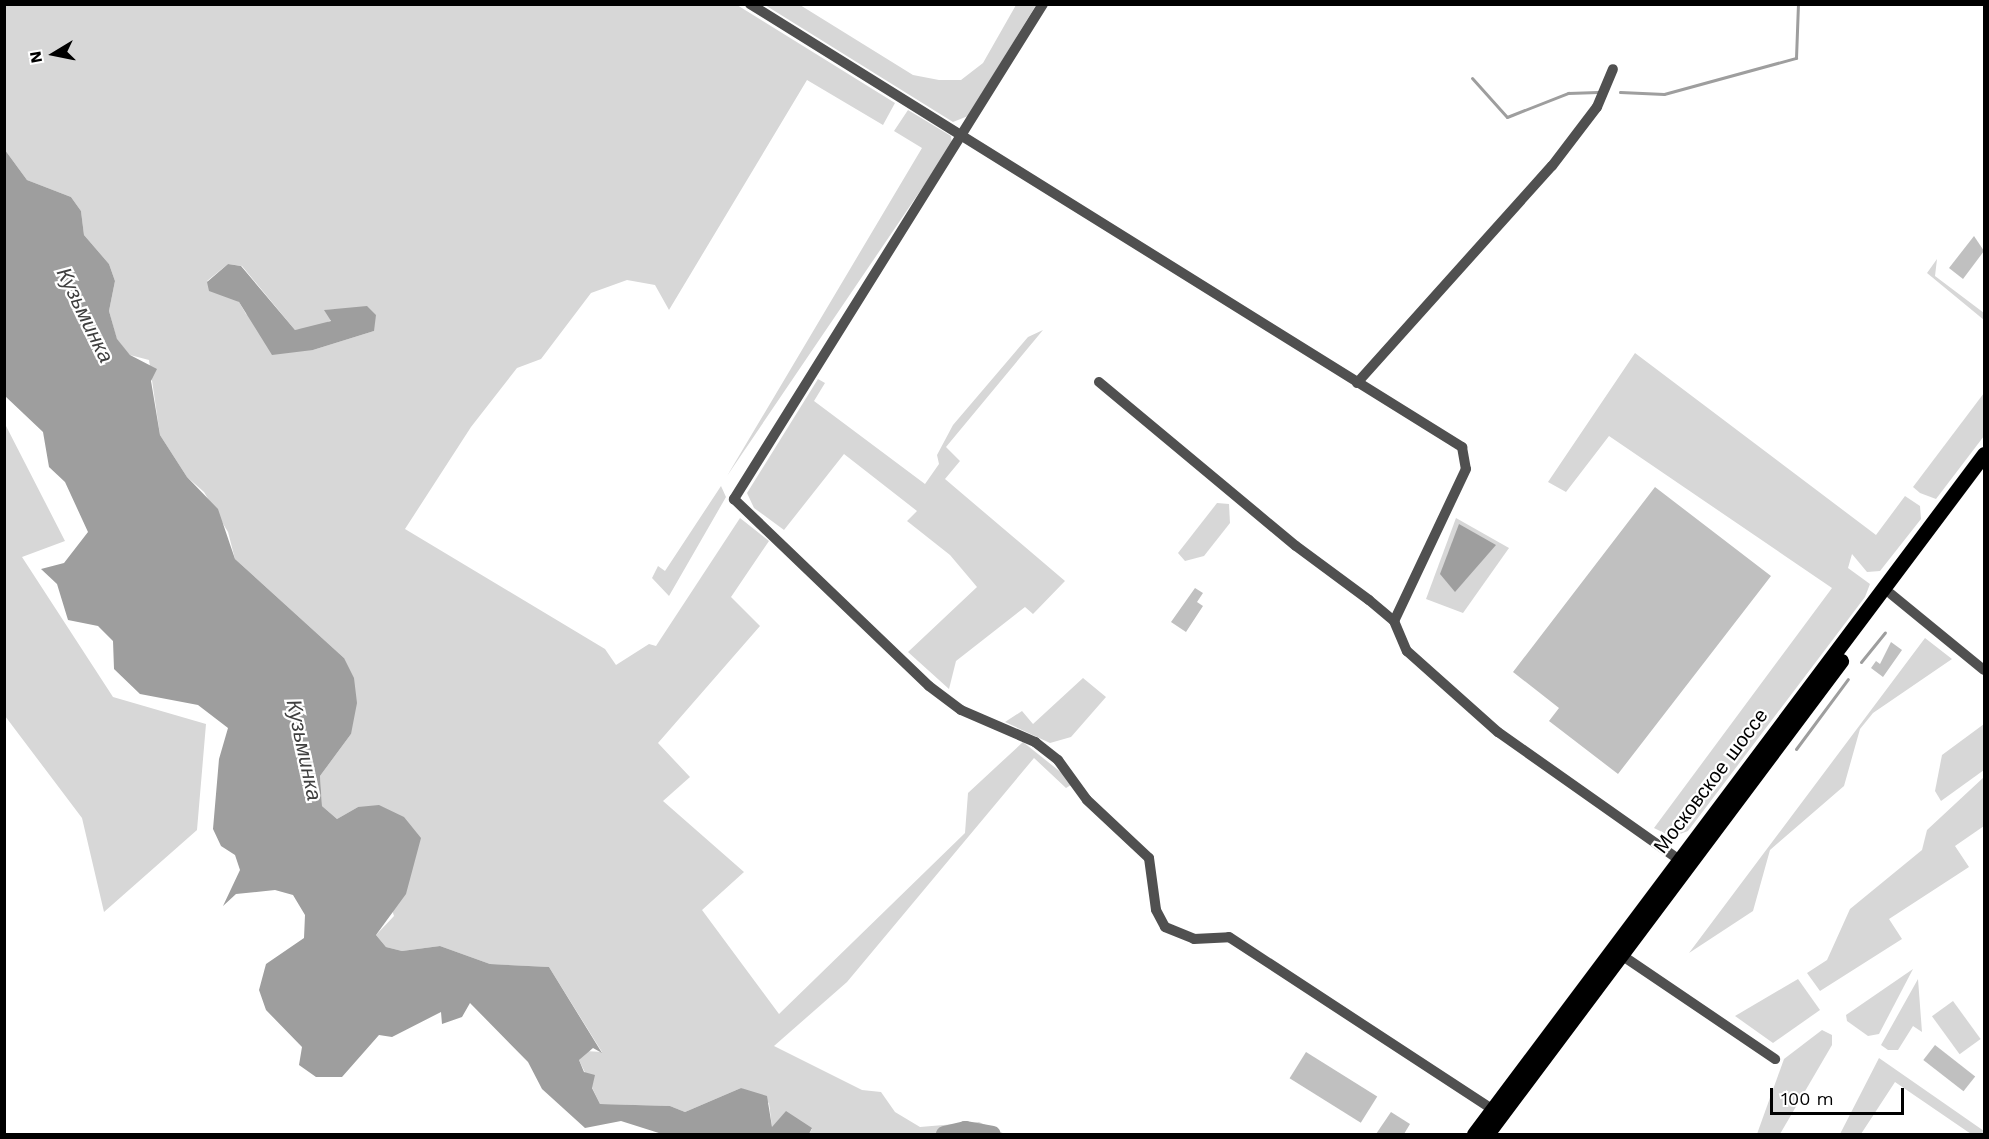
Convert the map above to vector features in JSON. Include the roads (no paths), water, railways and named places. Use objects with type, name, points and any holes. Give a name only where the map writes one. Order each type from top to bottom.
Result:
[{"type":"highway","name":"Московское шоссе","points":[[1487,1134],[1617,952],[1984,454]]},
{"type":"highway","name":"Московское шоссе","points":[[1684,862],[1984,471]]},
{"type":"highway","name":"Московское шоссе","points":[[1473,1134],[1617,952]]},
{"type":"street","points":[[750,4],[1462,447],[1467,457],[1394,621]]},
{"type":"street","points":[[1043,4],[963,137],[734,499],[930,686],[961,710],[1035,742],[1058,760],[1088,800],[1149,858],[1156,910],[1165,927],[1194,939],[1229,937],[1492,1109]]},
{"type":"street","points":[[1357,383],[1552,166],[1597,107],[1613,69]]},
{"type":"street","points":[[1099,382],[1394,621],[1407,651],[1498,732],[1684,862]]},
{"type":"street","points":[[1891,594],[1984,670]]},
{"type":"street","points":[[1617,952],[1775,1059]]},
{"type":"water","points":[[5,150],[27,180],[71,197],[81,211],[84,235],[109,264],[115,281],[109,311],[117,339],[130,355],[157,369],[151,381],[160,435],[187,477],[218,509],[235,559],[344,658],[354,678],[357,703],[351,734],[320,776],[322,806],[337,819],[358,807],[379,805],[404,817],[421,838],[406,894],[376,935],[386,947],[402,951],[440,946],[490,964],[549,967],[602,1053],[593,1048],[579,1060],[584,1072],[595,1075],[592,1088],[600,1104],[670,1106],[685,1112],[741,1088],[767,1096],[772,1127],[786,1111],[812,1128],[809,1134],[662,1134],[621,1121],[585,1128],[542,1089],[528,1062],[470,1003],[462,1017],[442,1024],[441,1012],[392,1037],[379,1035],[342,1077],[316,1077],[299,1065],[302,1047],[266,1010],[259,990],[266,964],[304,938],[305,915],[293,895],[275,890],[236,894],[223,906],[240,870],[235,855],[221,846],[213,829],[219,759],[228,728],[198,705],[140,694],[114,669],[113,641],[98,626],[68,620],[57,584],[41,569],[64,563],[88,532],[65,482],[49,467],[43,432],[5,396]]},
{"type":"water","points":[[228,264],[241,266],[295,330],[331,321],[324,310],[367,306],[376,315],[374,331],[313,350],[272,355],[239,302],[209,291],[207,282]]},
{"type":"water","points":[[1459,524],[1496,545],[1455,592],[1440,574]]},
{"type":"waterway","points":[[1620,92],[1664,94],[1796,58],[1798,4]]},
{"type":"waterway","points":[[1472,78],[1507,117],[1568,93],[1598,92]]},
{"type":"waterway","points":[[1861,662],[1885,632]]},
{"type":"waterway","points":[[1796,749],[1848,679]]},
{"type":"waterway","name":"Кузьминка","points":[[944,1134],[965,1129],[993,1134]]}]
